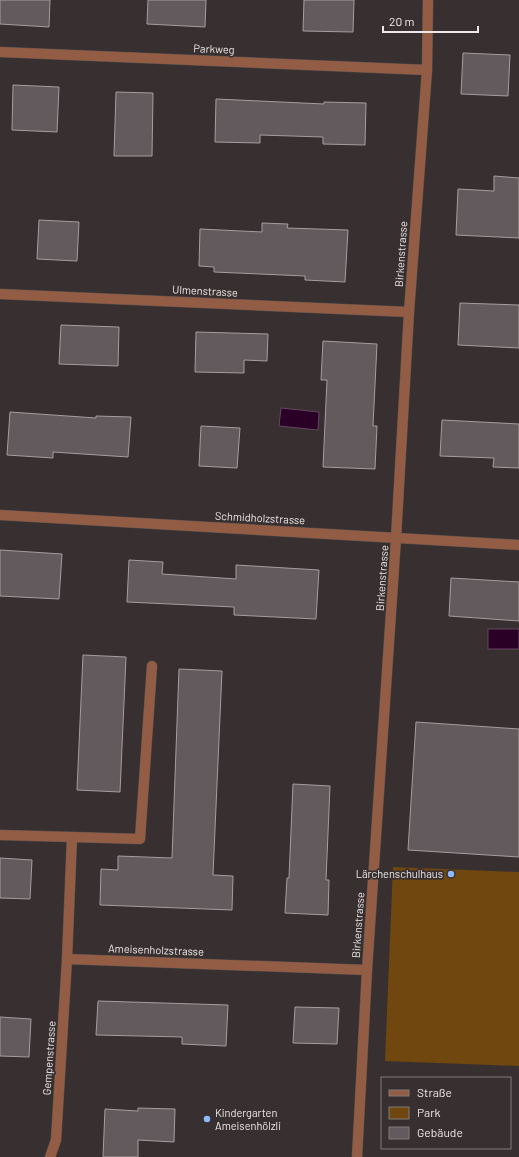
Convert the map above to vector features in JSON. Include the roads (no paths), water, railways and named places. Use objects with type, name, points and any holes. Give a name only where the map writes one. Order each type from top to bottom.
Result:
[{"type":"street","name":"Birkenstrasse","points":[[357,1157],[367,970],[396,538],[409,312],[427,70],[428,0]]},
{"type":"street","name":"Parkweg","points":[[0,52],[427,70]]},
{"type":"street","name":"Ulmenstrasse","points":[[0,294],[409,312]]},
{"type":"street","name":"Schmidholzstrasse","points":[[0,515],[519,545]]},
{"type":"street","points":[[0,835],[140,840],[152,666]]},
{"type":"street","points":[[67,959],[72,837]]},
{"type":"street","name":"Ameisenholzstrasse","points":[[67,959],[367,970]]},
{"type":"street","name":"Gempenstrasse","points":[[50,1157],[56,1140],[67,959]]},
{"type":"place","name":"Lärchenschulhaus","points":[[451,874]]},
{"type":"place","name":"Kindergarten Ameisenhölzli","points":[[207,1119]]}]
